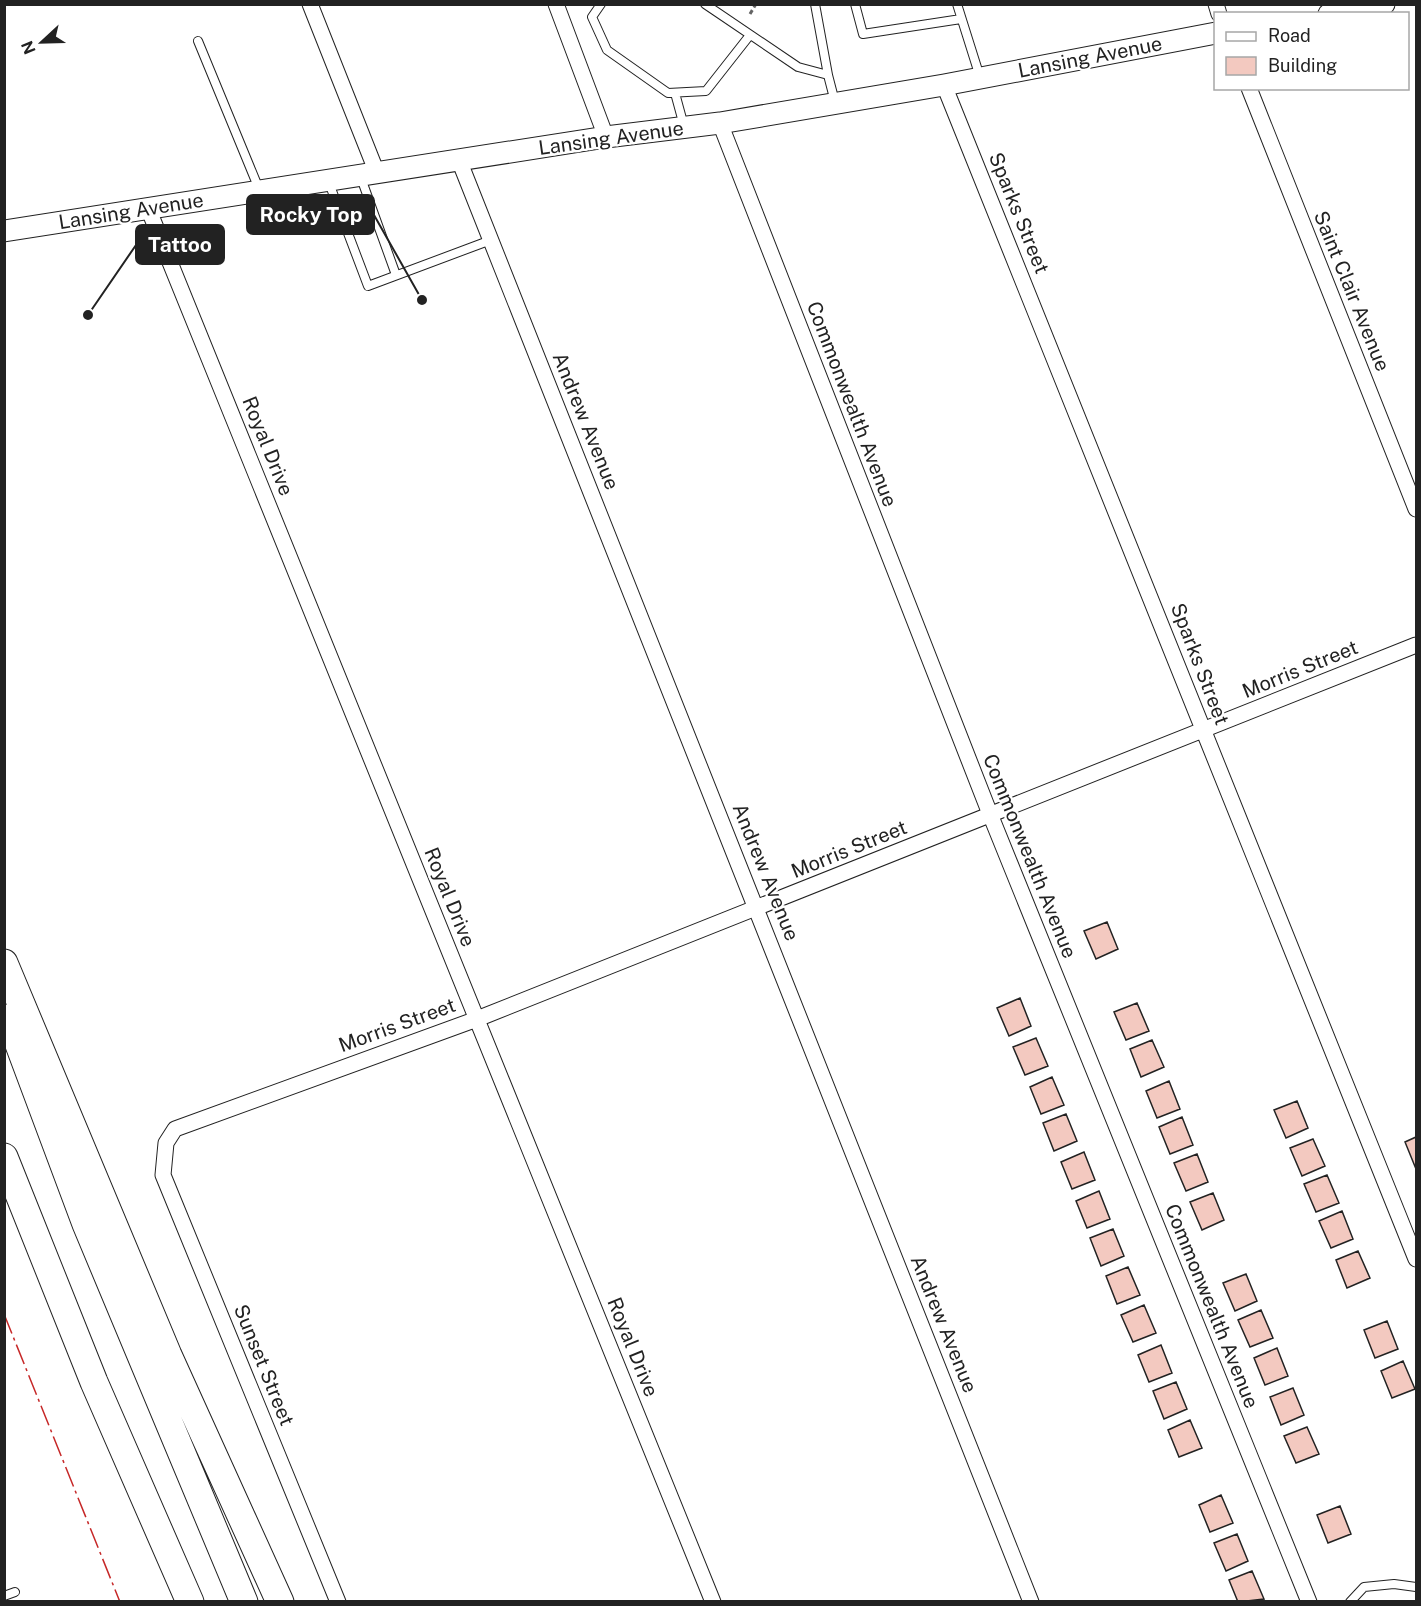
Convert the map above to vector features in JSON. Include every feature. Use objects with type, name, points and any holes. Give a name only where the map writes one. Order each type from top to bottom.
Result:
[{"type":"highway","points":[[4,963],[168,1355],[280,1602]]},
{"type":"highway","points":[[4,1006],[82,1214],[244,1602]]},
{"type":"highway","points":[[4,1157],[94,1382],[190,1602]]},
{"type":"highway","points":[[94,1382],[174,1602]]},
{"type":"main road","points":[[1340,12],[1384,4]]},
{"type":"main road","name":"Lansing Avenue","points":[[4,231],[259,190],[720,123],[944,85],[1214,33]]},
{"type":"street","points":[[310,4],[368,174]]},
{"type":"street","points":[[556,4],[606,138]]},
{"type":"street","name":"Sparks Street","points":[[944,85],[1416,1259]]},
{"type":"street","name":"Saint Clair Avenue","points":[[1250,90],[1416,509]]},
{"type":"street","name":"Commonwealth Avenue","points":[[720,123],[990,814],[1309,1602]]},
{"type":"street","name":"Andrew Avenue","points":[[459,160],[1031,1602]]},
{"type":"street","name":"Royal Drive","points":[[148,208],[713,1602]]},
{"type":"street","name":"Morris Street","points":[[166,1143],[170,1135],[181,1125],[477,1019],[1416,645]]},
{"type":"street","name":"Sunset Street","points":[[166,1143],[163,1175],[339,1602]]},
{"type":"lane","points":[[601,4],[592,17],[607,50],[668,93],[706,91],[750,35]]},
{"type":"lane","points":[[705,4],[798,67],[828,75]]},
{"type":"lane","points":[[815,4],[835,103]]},
{"type":"lane","points":[[855,4],[862,34],[961,19]]},
{"type":"lane","points":[[957,4],[981,78]]},
{"type":"lane","points":[[198,41],[259,190]]},
{"type":"lane","points":[[675,93],[684,128]]},
{"type":"lane","points":[[368,174],[396,275]]},
{"type":"lane","points":[[328,180],[368,286],[491,240]]},
{"type":"lane","points":[[1350,1602],[1364,1587],[1394,1584],[1416,1587]]},
{"type":"lane","points":[[4,1596],[15,1592]]},
{"type":"path","points":[[750,14],[756,4]]},
{"type":"building","points":[[1107,922],[1118,949],[1096,959],[1084,931]]},
{"type":"building","points":[[1020,998],[1031,1026],[1009,1036],[997,1008]]},
{"type":"building","points":[[1137,1003],[1149,1031],[1126,1040],[1114,1012]]},
{"type":"building","points":[[1036,1038],[1048,1066],[1025,1075],[1013,1047]]},
{"type":"building","points":[[1152,1040],[1164,1067],[1141,1077],[1130,1049]]},
{"type":"building","points":[[1052,1077],[1064,1105],[1041,1114],[1030,1087]]},
{"type":"building","points":[[1169,1081],[1180,1109],[1157,1118],[1146,1091]]},
{"type":"building","points":[[1297,1101],[1308,1128],[1286,1138],[1274,1110]]},
{"type":"building","points":[[1066,1114],[1077,1141],[1054,1151],[1043,1123]]},
{"type":"building","points":[[1182,1117],[1193,1145],[1170,1154],[1159,1127]]},
{"type":"building","points":[[1416,1137],[1416,1169],[1405,1142]]},
{"type":"building","points":[[1313,1139],[1325,1166],[1302,1176],[1290,1148]]},
{"type":"building","points":[[1084,1152],[1095,1180],[1072,1189],[1061,1162]]},
{"type":"building","points":[[1197,1154],[1208,1182],[1186,1191],[1174,1163]]},
{"type":"building","points":[[1327,1175],[1339,1203],[1316,1212],[1304,1184]]},
{"type":"building","points":[[1099,1191],[1110,1219],[1087,1228],[1076,1201]]},
{"type":"building","points":[[1213,1193],[1224,1220],[1202,1230],[1190,1202]]},
{"type":"building","points":[[1342,1211],[1353,1239],[1331,1248],[1319,1221]]},
{"type":"building","points":[[1113,1229],[1124,1256],[1101,1266],[1090,1238]]},
{"type":"building","points":[[1358,1251],[1370,1278],[1347,1288],[1336,1260]]},
{"type":"building","points":[[1128,1267],[1140,1295],[1117,1304],[1106,1276]]},
{"type":"building","points":[[1246,1274],[1257,1301],[1235,1311],[1223,1283]]},
{"type":"building","points":[[1144,1305],[1156,1333],[1133,1342],[1121,1315]]},
{"type":"building","points":[[1261,1310],[1273,1338],[1250,1347],[1238,1320]]},
{"type":"building","points":[[1387,1321],[1398,1349],[1375,1358],[1364,1330]]},
{"type":"building","points":[[1161,1345],[1172,1373],[1149,1382],[1138,1355]]},
{"type":"building","points":[[1277,1348],[1288,1376],[1265,1385],[1254,1358]]},
{"type":"building","points":[[1403,1361],[1415,1389],[1392,1398],[1381,1371]]},
{"type":"building","points":[[1176,1382],[1187,1409],[1164,1419],[1153,1391]]},
{"type":"building","points":[[1293,1388],[1304,1415],[1281,1425],[1270,1397]]},
{"type":"building","points":[[1190,1420],[1202,1448],[1179,1457],[1168,1430]]},
{"type":"building","points":[[1307,1427],[1319,1454],[1296,1463],[1284,1436]]},
{"type":"building","points":[[1221,1495],[1233,1523],[1210,1532],[1199,1505]]},
{"type":"building","points":[[1340,1506],[1351,1534],[1328,1543],[1317,1515]]},
{"type":"building","points":[[1237,1534],[1248,1561],[1226,1571],[1214,1543]]},
{"type":"building","points":[[1252,1571],[1264,1599],[1238,1602],[1229,1580]]},
{"type":"power","points":[[4,1314],[120,1602]]},
{"type":"place","name":"Rocky Top","points":[[422,300]]},
{"type":"place","name":"Tattoo","points":[[88,315]]}]
